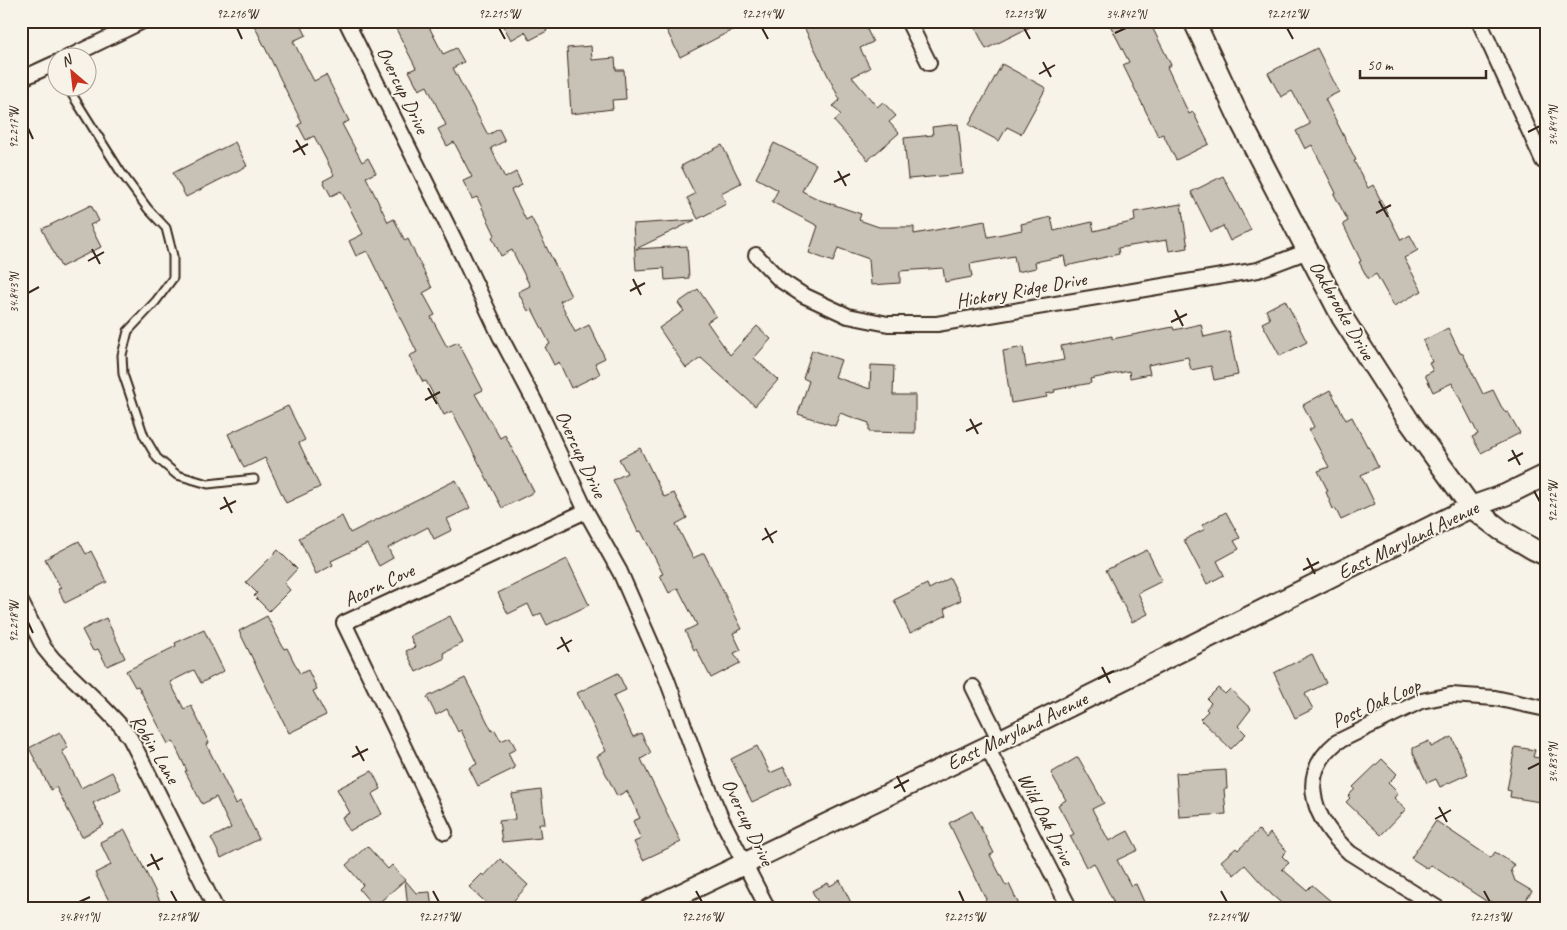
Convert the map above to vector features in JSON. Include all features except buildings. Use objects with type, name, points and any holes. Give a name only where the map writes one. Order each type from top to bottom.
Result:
[{"type":"street","points":[[88,48],[143,21]]},
{"type":"street","name":"Overcup Drive","points":[[346,21],[500,336],[538,408],[586,512],[620,572],[669,685],[696,761],[722,820],[768,909]]},
{"type":"street","points":[[908,21],[930,63]]},
{"type":"street","name":"Oakbrooke Drive","points":[[1194,21],[1241,122],[1342,317],[1407,418],[1471,507],[1500,530],[1533,550],[1546,555]]},
{"type":"street","points":[[1479,21],[1543,161]]},
{"type":"street","points":[[21,80],[48,69]]},
{"type":"street","name":"Hickory Ridge Drive","points":[[756,256],[780,280],[803,295],[848,316],[888,324],[927,324],[977,318],[1258,270],[1308,251]]},
{"type":"street","name":"East Maryland Avenue","points":[[650,909],[993,744],[1471,507],[1505,495],[1546,475]]},
{"type":"street","name":"Acorn Cove","points":[[445,832],[344,623],[586,512]]},
{"type":"street","name":"Robin Lane","points":[[21,602],[44,648],[130,738],[216,909]]},
{"type":"street","name":"Wild Oak Drive","points":[[974,687],[993,744],[1070,909]]},
{"type":"street","name":"Post Oak Loop","points":[[1439,909],[1350,853],[1329,831],[1321,817],[1312,788],[1313,777],[1319,762],[1328,749],[1337,742],[1421,701],[1452,695],[1469,696],[1495,698],[1546,709]]},
{"type":"lane","points":[[74,98],[120,171],[148,209],[166,228],[173,256],[173,278],[156,301],[128,331],[122,355],[123,374],[144,436],[157,458],[177,475],[208,484],[254,479]]}]
